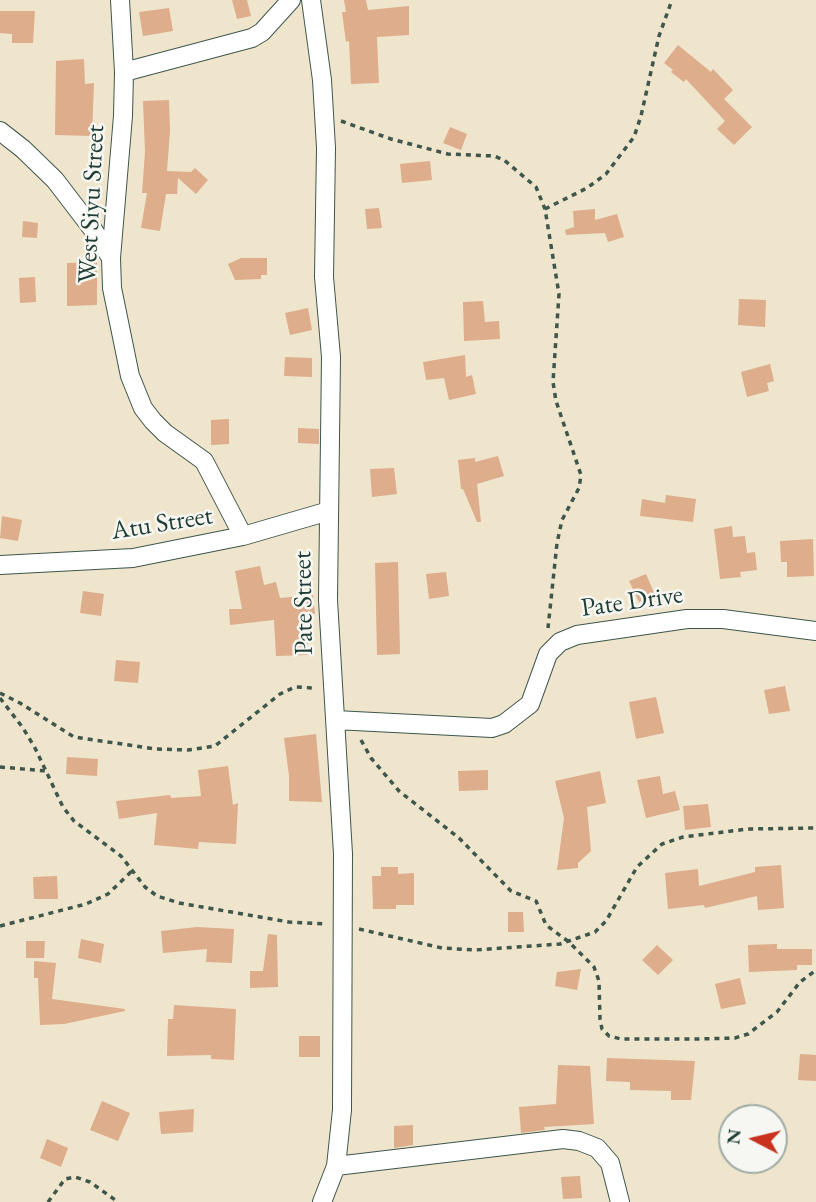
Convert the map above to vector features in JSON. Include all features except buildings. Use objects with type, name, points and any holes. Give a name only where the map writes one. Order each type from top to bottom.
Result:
[{"type":"street","name":"West Siyu Street","points":[[120,0],[124,72],[122,152],[111,258],[112,288],[130,376],[143,408],[165,433],[204,461],[243,536]]},
{"type":"street","points":[[124,72],[252,38],[262,32],[291,0]]},
{"type":"street","name":"Pate Street","points":[[311,0],[322,80],[326,148],[324,277],[331,357],[328,600],[332,692],[342,720],[342,1110],[336,1166],[322,1202]]},
{"type":"street","points":[[0,131],[55,180],[111,258]]},
{"type":"street","name":"Atu Street","points":[[0,565],[133,558],[243,536],[329,510]]},
{"type":"street","name":"Pate Drive","points":[[548,654],[560,642],[577,635],[687,620],[723,619],[816,631]]},
{"type":"street","points":[[342,720],[492,727],[504,724],[530,704],[548,654]]},
{"type":"street","points":[[336,1166],[563,1139],[579,1141],[597,1148],[610,1163],[620,1202]]},
{"type":"path","points":[[545,209],[587,188],[606,174],[634,137],[659,36],[672,0]]},
{"type":"path","points":[[324,113],[391,139],[447,154],[494,156],[504,160],[536,187],[545,209],[559,294],[555,391],[581,475],[579,488],[562,520],[557,543],[548,654]]},
{"type":"path","points":[[0,696],[20,703],[74,737],[156,749],[188,750],[215,746],[266,703],[295,687],[332,692]]},
{"type":"path","points":[[0,696],[23,728],[74,821],[107,845],[133,870],[145,887],[157,896],[179,903],[289,922],[342,925],[442,948],[527,948],[569,942],[595,932],[606,921],[637,867],[662,844],[683,837],[748,829],[816,828]]},
{"type":"path","points":[[342,720],[399,791],[459,838],[512,891],[536,901],[546,925],[569,942],[594,967],[598,981],[602,1029],[608,1036],[621,1039],[722,1038],[748,1034],[777,1012],[800,982],[816,970]]},
{"type":"path","points":[[0,767],[47,771]]},
{"type":"path","points":[[0,926],[86,904],[108,894],[133,870]]},
{"type":"path","points":[[48,1202],[65,1179],[75,1177],[90,1182],[118,1202]]}]
